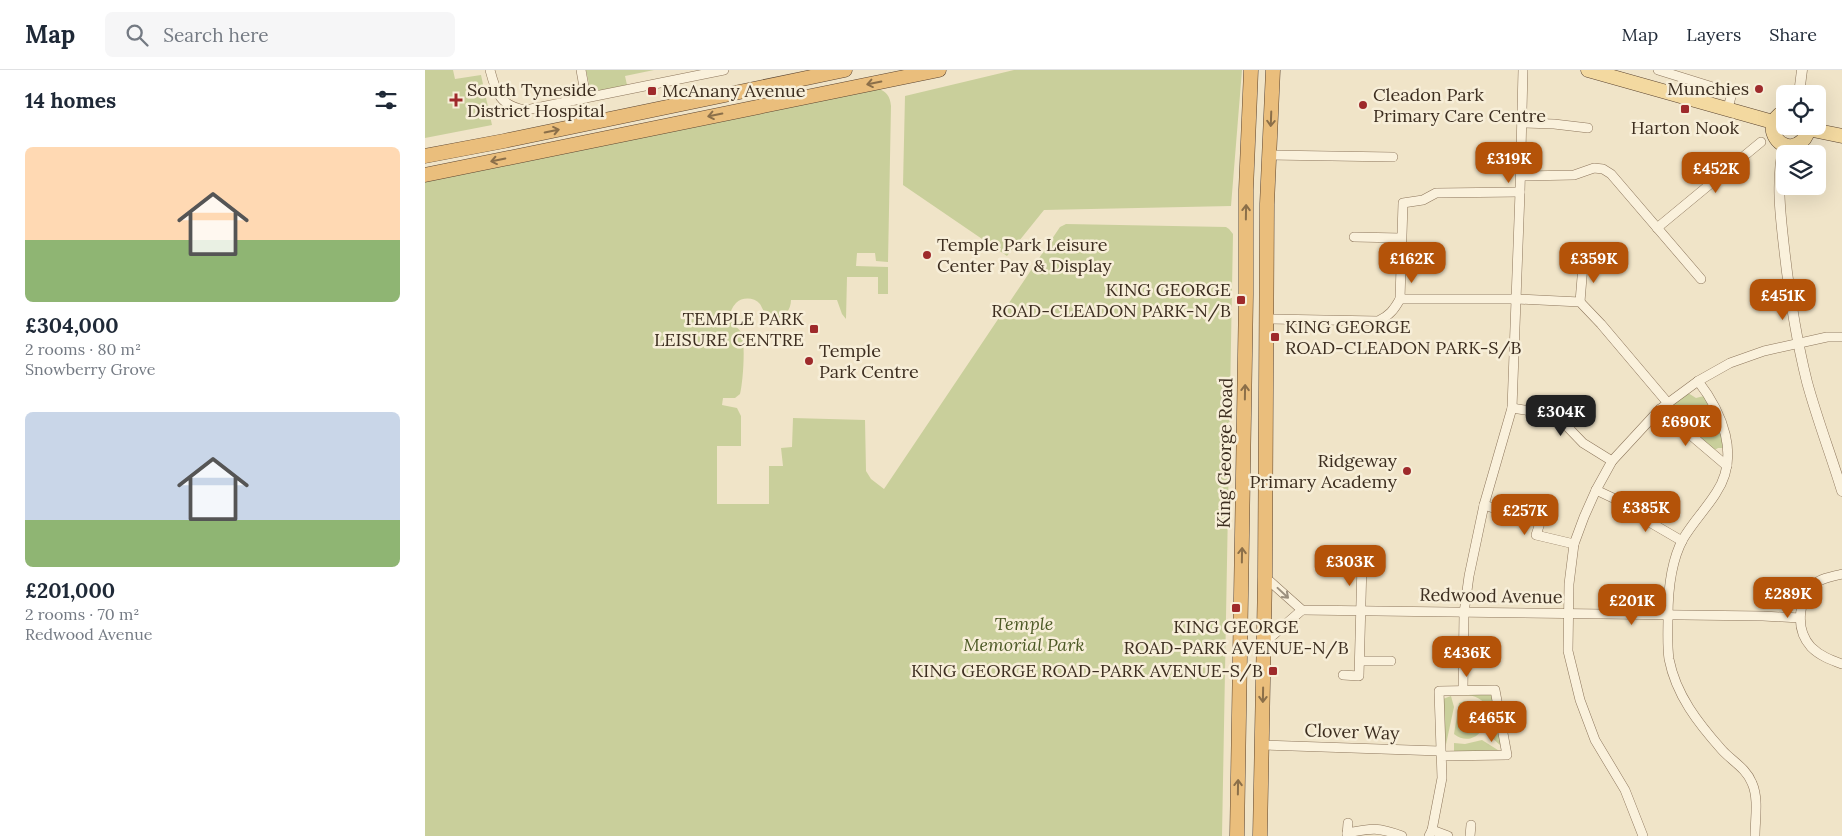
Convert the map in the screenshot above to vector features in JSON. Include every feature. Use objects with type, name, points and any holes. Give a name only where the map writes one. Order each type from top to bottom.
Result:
[{"type":"highway","points":[[425,156],[845,70]]},
{"type":"highway","points":[[425,175],[939,70]]},
{"type":"highway","name":"King George Road","points":[[1237,836],[1246,190],[1251,70]]},
{"type":"highway","points":[[1260,836],[1265,577],[1269,155],[1273,70]]},
{"type":"highway","points":[[1246,295],[1267,295]]},
{"type":"highway","points":[[1242,576],[1265,577]]},
{"type":"highway","points":[[1240,642],[1264,642]]},
{"type":"main road","points":[[1592,70],[1773,122]]},
{"type":"main road","points":[[1776,119],[1773,122],[1774,136],[1784,145]]},
{"type":"main road","points":[[1826,132],[1842,136]]},
{"type":"main road","points":[[1794,145],[1801,142],[1805,135]]},
{"type":"street","points":[[490,70],[495,90],[499,97],[511,107],[518,109],[533,109],[724,70]]},
{"type":"street","points":[[581,70],[586,98]]},
{"type":"street","points":[[1447,836],[1430,833],[1441,778],[1439,691],[1463,690],[1464,613],[1469,576],[1484,505],[1512,408],[1523,70]]},
{"type":"street","points":[[1658,70],[1732,93],[1728,108]]},
{"type":"street","points":[[1800,85],[1802,70]]},
{"type":"street","points":[[1522,123],[1588,128]]},
{"type":"street","points":[[1657,228],[1761,142]]},
{"type":"street","points":[[1269,155],[1393,157]]},
{"type":"street","points":[[1521,176],[1574,175],[1594,168],[1603,169],[1611,174],[1701,279]]},
{"type":"street","points":[[1267,319],[1378,321],[1385,318],[1394,310],[1400,299],[1403,203],[1423,200],[1436,193],[1520,192]]},
{"type":"street","points":[[1779,195],[1786,263],[1807,382],[1842,491]]},
{"type":"street","points":[[1354,238],[1401,238]]},
{"type":"street","points":[[1581,302],[1583,265]]},
{"type":"street","points":[[1400,299],[1517,299],[1581,302],[1601,324],[1664,406],[1727,466]]},
{"type":"street","points":[[1643,836],[1625,790],[1595,740],[1580,700],[1568,651],[1569,584],[1574,544],[1596,490],[1612,461],[1664,406],[1698,381],[1730,363],[1764,351],[1827,337],[1842,337]]},
{"type":"street","points":[[1698,381],[1714,406],[1723,428],[1728,444],[1727,466],[1716,494],[1693,523],[1682,541],[1673,573],[1668,615],[1669,658],[1686,705],[1724,752],[1741,766],[1752,783],[1756,798],[1755,836]]},
{"type":"street","points":[[1512,408],[1556,415],[1583,443],[1612,461]]},
{"type":"street","points":[[1596,490],[1630,506],[1634,513],[1682,541]]},
{"type":"street","points":[[1484,505],[1540,523],[1537,535],[1574,544]]},
{"type":"street","points":[[1343,675],[1359,676],[1362,563]]},
{"type":"street","points":[[1842,574],[1821,580],[1812,587],[1805,597],[1800,618],[1802,631],[1812,648],[1819,654],[1842,664]]},
{"type":"street","points":[[1264,642],[1302,610],[1265,577]]},
{"type":"street","name":"Redwood Avenue","points":[[1302,610],[1800,618]]},
{"type":"street","points":[[1360,661],[1391,661]]},
{"type":"street","name":"Clover Way","points":[[1262,745],[1441,754],[1507,754],[1495,690],[1463,690]]},
{"type":"street","points":[[1348,823],[1347,835],[1371,828],[1389,831],[1402,836]]},
{"type":"street","points":[[1470,836],[1471,825]]},
{"type":"green space","name":"South Tyneside District Hospital","points":[[425,70],[453,70],[455,79],[481,75],[492,125],[425,138]]},
{"type":"green space","points":[[586,70],[654,70],[625,76],[627,85],[591,93]]},
{"type":"green space","points":[[1014,70],[1242,70],[1231,206],[1044,210],[1007,256],[903,185],[905,96]]},
{"type":"green space","name":"Temple Memorial Park","points":[[877,88],[887,95],[891,106],[888,262],[876,261],[875,253],[857,253],[856,266],[888,267],[888,294],[878,294],[878,277],[847,277],[846,319],[837,300],[791,300],[786,313],[775,319],[766,314],[755,300],[745,299],[735,305],[731,310],[730,319],[743,337],[742,381],[740,394],[735,398],[723,398],[722,405],[737,408],[741,416],[741,446],[717,446],[717,504],[769,504],[769,466],[783,466],[781,448],[792,447],[793,418],[865,420],[866,471],[871,479],[884,489],[1060,227],[1066,224],[1226,227],[1233,234],[1222,836],[425,836],[425,180]]},
{"type":"green space","points":[[1688,393],[1696,398],[1704,396],[1721,434],[1724,448],[1718,448],[1713,451],[1666,408]]},
{"type":"green space","points":[[1493,692],[1502,747],[1488,734],[1491,719],[1487,706],[1477,698],[1462,695],[1463,693]]},
{"type":"green space","points":[[1451,696],[1454,707],[1445,749],[1443,699]]},
{"type":"green space","points":[[1465,701],[1477,705],[1485,716],[1485,722],[1480,733],[1465,739],[1454,734],[1459,703]]},
{"type":"green space","points":[[1482,740],[1501,752],[1454,752],[1454,743],[1465,744]]},
{"type":"place","name":"Munchies","points":[[1759,89]]},
{"type":"place","name":"McAnany Avenue","points":[[652,91]]},
{"type":"place","name":"South Tyneside District Hospital","points":[[456,100]]},
{"type":"place","name":"Cleadon Park Primary Care Centre","points":[[1363,105]]},
{"type":"place","name":"Harton Nook","points":[[1685,109]]},
{"type":"place","name":"Temple Park Leisure Center Pay & Display","points":[[927,255]]},
{"type":"place","name":"KING GEORGE ROAD-CLEADON PARK-N/B","points":[[1241,300]]},
{"type":"place","name":"TEMPLE PARK LEISURE CENTRE","points":[[814,329]]},
{"type":"place","name":"KING GEORGE ROAD-CLEADON PARK-S/B","points":[[1275,337]]},
{"type":"place","name":"Temple Park Centre","points":[[809,361]]},
{"type":"place","name":"Ridgeway Primary Academy","points":[[1407,471]]},
{"type":"place","name":"KING GEORGE ROAD-PARK AVENUE-N/B","points":[[1236,608]]},
{"type":"place","name":"KING GEORGE ROAD-PARK AVENUE-S/B","points":[[1273,671]]}]
